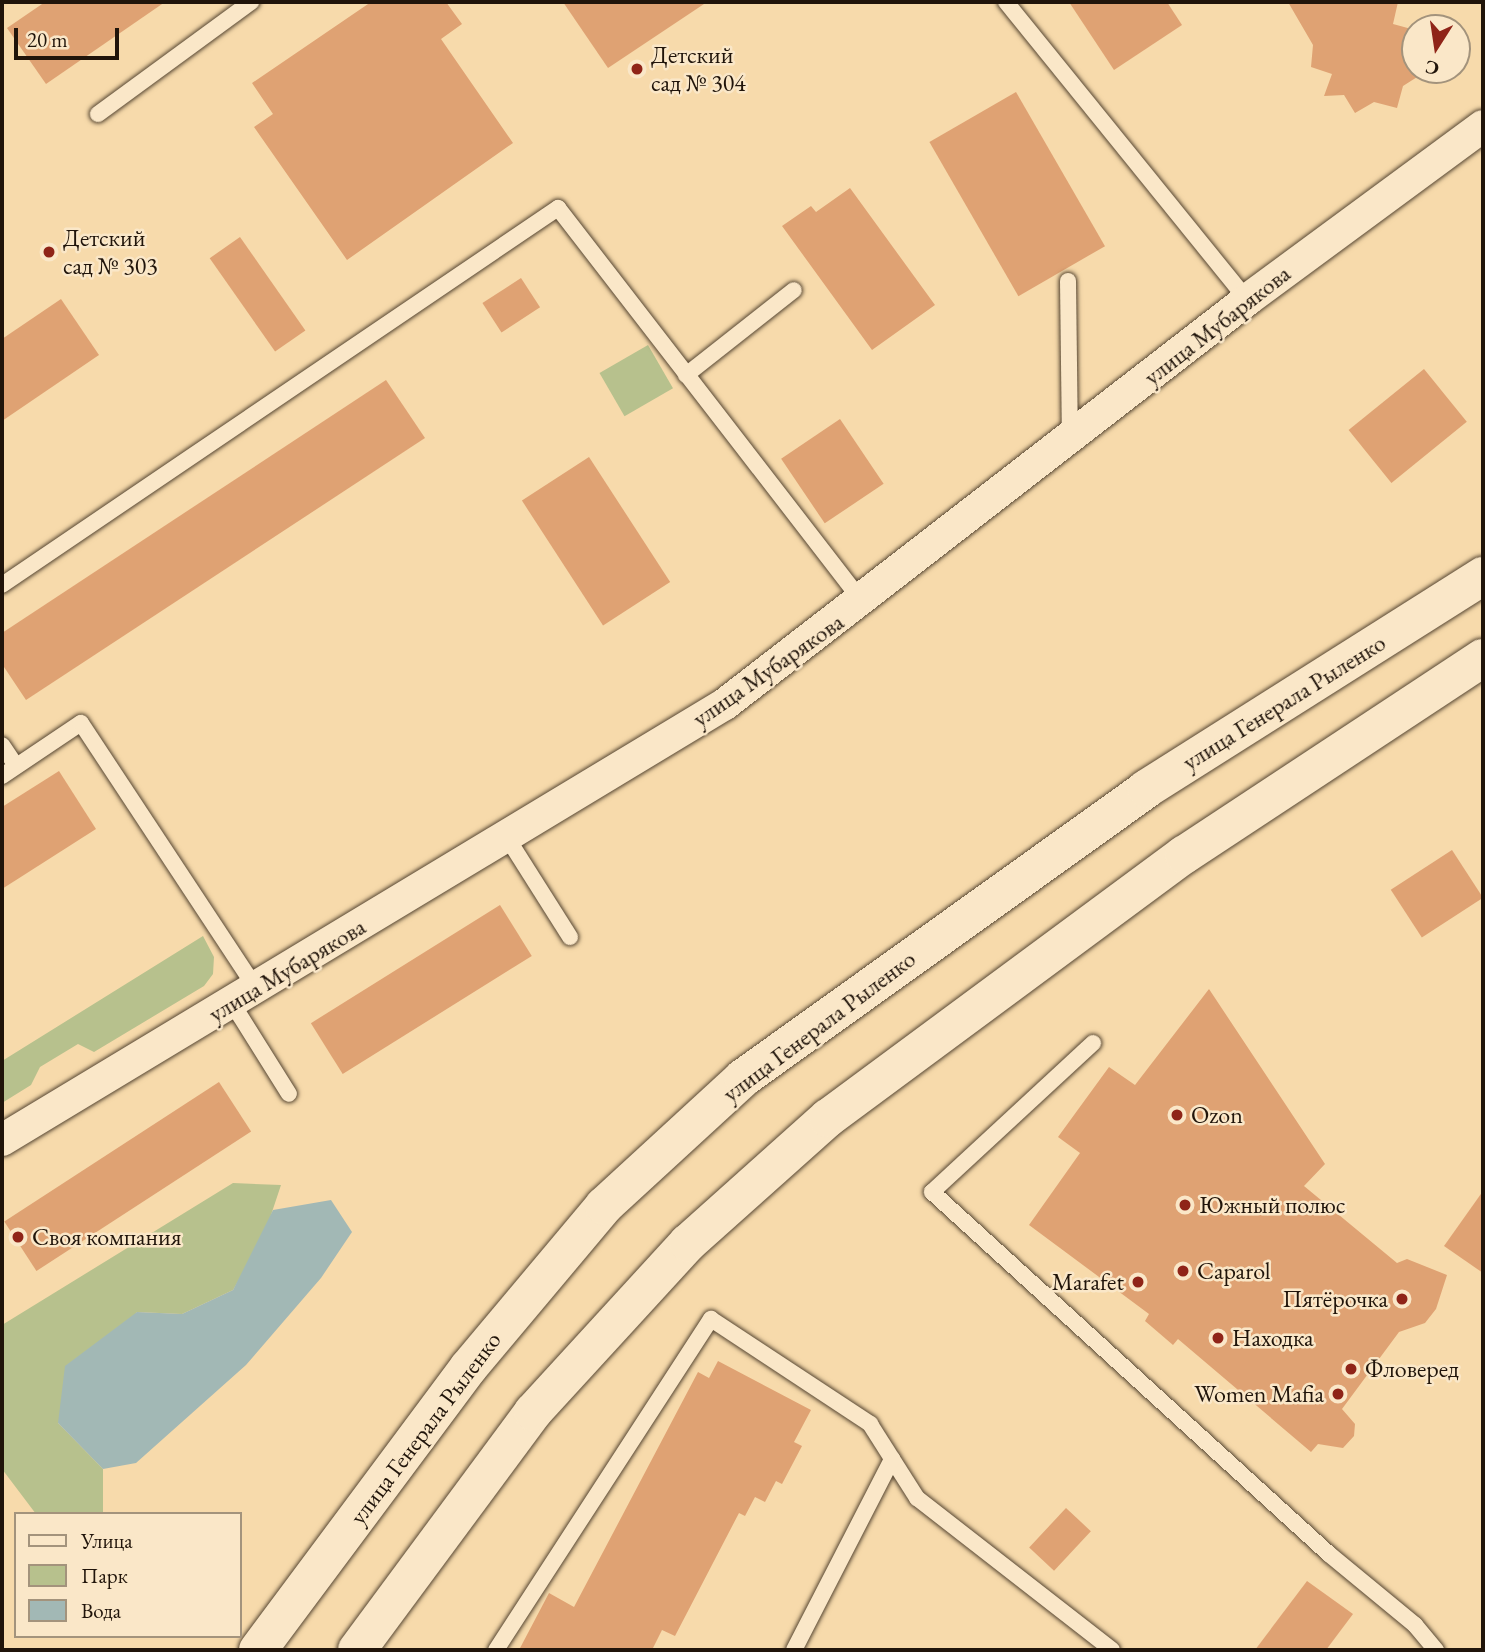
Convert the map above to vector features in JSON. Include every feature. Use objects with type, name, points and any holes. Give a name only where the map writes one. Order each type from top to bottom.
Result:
[{"type":"main road","name":"улица Генерала Рыленко","points":[[258,1650],[469,1367],[604,1206],[743,1077],[1146,789],[1483,576]]},
{"type":"main road","points":[[357,1650],[533,1412],[688,1243],[808,1136],[1184,856],[1483,658]]},
{"type":"street","name":"улица Мубарякова","points":[[2,1140],[508,839],[725,704],[863,602],[1247,300],[1483,126]]},
{"type":"lane","points":[[98,114],[251,2]]},
{"type":"lane","points":[[1006,2],[1247,300]]},
{"type":"lane","points":[[2,585],[558,208],[863,602]]},
{"type":"lane","points":[[1068,281],[1070,440]]},
{"type":"lane","points":[[686,375],[794,290]]},
{"type":"lane","points":[[2,776],[81,723],[244,995],[289,1094]]},
{"type":"lane","points":[[2,745],[16,766]]},
{"type":"lane","points":[[508,839],[570,937]]},
{"type":"lane","points":[[1093,1043],[932,1192],[1329,1554],[1415,1625],[1436,1650]]},
{"type":"lane","points":[[496,1650],[711,1320],[870,1424],[917,1498],[1112,1650]]},
{"type":"lane","points":[[794,1650],[892,1459]]},
{"type":"green space","points":[[648,345],[673,388],[625,416],[600,373]]},
{"type":"green space","points":[[203,936],[214,957],[213,974],[204,986],[94,1052],[78,1044],[40,1067],[31,1085],[2,1103],[2,1061]]},
{"type":"green space","points":[[233,1183],[281,1185],[264,1236],[233,1290],[182,1314],[137,1312],[58,1423],[103,1469],[103,1512],[34,1512],[2,1469],[2,1325]]},
{"type":"water","points":[[331,1200],[352,1232],[321,1278],[246,1365],[136,1463],[103,1469],[58,1423],[65,1366],[137,1312],[182,1314],[233,1290],[273,1210]]},
{"type":"building","points":[[45,2],[165,2],[46,84],[7,28]]},
{"type":"building","points":[[371,2],[446,2],[462,24],[441,39],[513,143],[347,260],[254,127],[273,114],[252,83]]},
{"type":"building","points":[[563,2],[707,2],[608,68]]},
{"type":"building","points":[[1069,2],[1167,2],[1182,25],[1114,70]]},
{"type":"building","points":[[1288,2],[1398,2],[1393,24],[1401,26],[1401,84],[1406,84],[1403,86],[1397,108],[1374,102],[1355,113],[1344,95],[1324,96],[1332,74],[1311,67],[1313,45]]},
{"type":"building","points":[[1016,92],[1105,246],[1018,296],[929,142]]},
{"type":"building","points":[[850,188],[935,305],[872,350],[782,226],[811,206],[816,212]]},
{"type":"building","points":[[240,237],[305,330],[275,352],[210,258]]},
{"type":"building","points":[[521,278],[540,307],[501,332],[482,303]]},
{"type":"building","points":[[61,299],[99,355],[2,421],[2,339]]},
{"type":"building","points":[[1424,369],[1467,422],[1391,483],[1349,430]]},
{"type":"building","points":[[386,380],[425,438],[26,700],[2,664],[2,633]]},
{"type":"building","points":[[840,419],[884,484],[825,523],[781,459]]},
{"type":"building","points":[[589,457],[670,582],[603,626],[522,501]]},
{"type":"building","points":[[59,771],[96,829],[2,889],[2,807]]},
{"type":"building","points":[[1452,850],[1483,898],[1422,938],[1391,890]]},
{"type":"building","points":[[500,905],[532,956],[343,1074],[311,1023]]},
{"type":"building","name":"Южный полюс","points":[[1209,989],[1325,1164],[1304,1186],[1397,1263],[1407,1259],[1447,1275],[1436,1309],[1425,1323],[1399,1332],[1342,1409],[1355,1424],[1354,1436],[1343,1448],[1318,1444],[1311,1452],[1178,1339],[1173,1345],[1145,1321],[1149,1314],[1029,1225],[1080,1153],[1058,1137],[1109,1067],[1135,1085]]},
{"type":"building","points":[[219,1082],[251,1131],[36,1271],[4,1221]]},
{"type":"building","points":[[1483,1191],[1483,1273],[1444,1246]]},
{"type":"building","points":[[718,1361],[811,1410],[794,1442],[802,1446],[782,1484],[776,1481],[765,1502],[755,1497],[745,1516],[739,1513],[675,1636],[662,1630],[652,1650],[519,1650],[549,1593],[574,1607],[698,1372],[709,1378]]},
{"type":"building","points":[[1066,1508],[1091,1531],[1054,1571],[1029,1547]]},
{"type":"building","points":[[1307,1581],[1353,1614],[1326,1650],[1255,1650]]},
{"type":"place","name":"Детский сад № 304","points":[[637,69]]},
{"type":"place","name":"Детский сад № 303","points":[[49,252]]},
{"type":"place","name":"Ozon","points":[[1177,1115]]},
{"type":"place","name":"Южный полюс","points":[[1185,1205]]},
{"type":"place","name":"Своя компания","points":[[18,1237]]},
{"type":"place","name":"Caparol","points":[[1183,1271]]},
{"type":"place","name":"Marafet","points":[[1138,1282]]},
{"type":"place","name":"Пятёрочка","points":[[1402,1299]]},
{"type":"place","name":"Находка","points":[[1218,1338]]},
{"type":"place","name":"Фловеред","points":[[1351,1369]]},
{"type":"place","name":"Women Mafia","points":[[1338,1394]]}]
